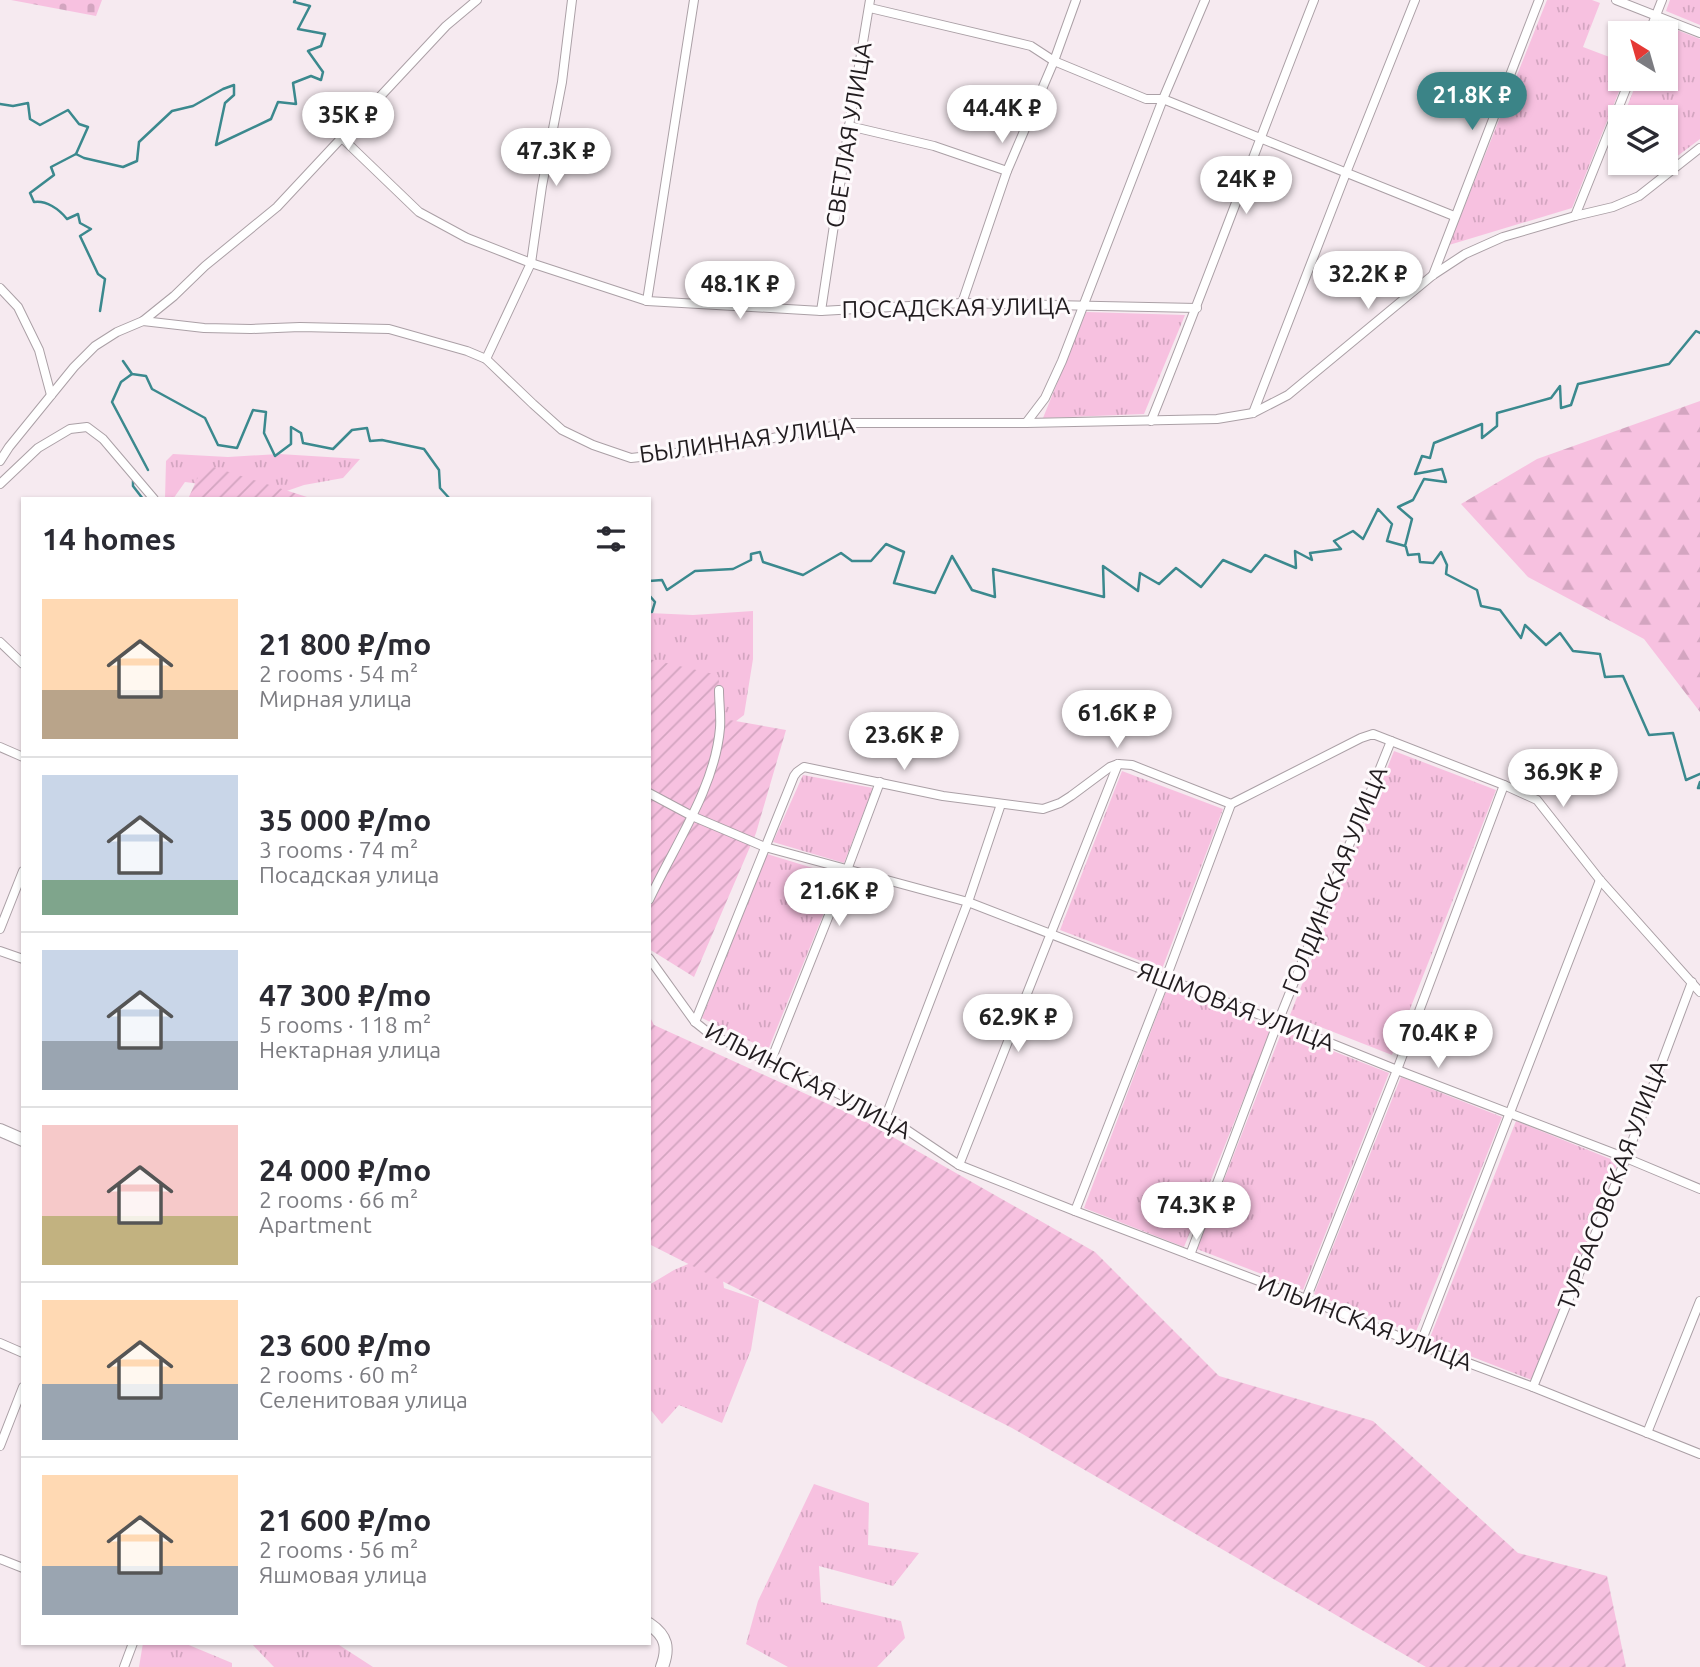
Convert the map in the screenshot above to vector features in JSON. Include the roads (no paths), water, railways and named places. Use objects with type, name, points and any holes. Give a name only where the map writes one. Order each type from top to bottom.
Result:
[{"type":"street","points":[[0,461],[74,366],[95,346],[117,332],[143,321],[277,207],[446,26],[477,0]]},
{"type":"street","points":[[486,359],[531,263],[542,186],[562,82],[572,0]]},
{"type":"street","points":[[647,301],[694,0]]},
{"type":"street","points":[[962,303],[1007,171],[1054,61],[1076,0]]},
{"type":"street","points":[[1026,423],[1045,398],[1062,360],[1163,99],[1205,0]]},
{"type":"street","points":[[1151,421],[1314,0]]},
{"type":"street","points":[[1253,413],[1415,0]]},
{"type":"street","points":[[1433,275],[1539,0]]},
{"type":"street","points":[[1616,0],[1700,33]]},
{"type":"street","points":[[1654,21],[1662,0]]},
{"type":"street","points":[[870,4],[1031,46],[1054,61],[1146,99],[1163,99],[1454,216]]},
{"type":"street","name":"СВЕТЛАЯ УЛИЦА","points":[[821,311],[870,4]]},
{"type":"street","points":[[1575,216],[1625,91]]},
{"type":"street","points":[[849,127],[934,146],[1007,171]]},
{"type":"street","name":"ПОСАДСКАЯ УЛИЦА","points":[[342,138],[419,212],[467,238],[531,263],[647,301],[821,311],[962,303],[1197,308]]},
{"type":"street","name":"БЫЛИННАЯ УЛИЦА","points":[[143,321],[204,328],[389,329],[486,359],[562,430],[593,445],[631,458],[768,439],[848,423],[1217,419],[1253,413],[1288,395],[1433,275],[1465,254],[1503,237],[1614,207],[1639,196],[1700,148]]},
{"type":"street","points":[[0,288],[18,307],[39,350],[51,395]]},
{"type":"street","points":[[0,484],[38,447],[70,429],[87,428],[103,439],[152,497]]},
{"type":"street","points":[[0,642],[21,662]]},
{"type":"street","points":[[651,896],[692,816],[714,763],[720,727],[719,690]]},
{"type":"street","points":[[1074,1211],[1231,804],[1361,737],[1373,734],[1537,800],[1600,880],[1700,992]]},
{"type":"street","name":"ГОЛДИНСКАЯ УЛИЦА","points":[[1190,1255],[1278,1022],[1391,741]]},
{"type":"street","points":[[0,747],[21,756]]},
{"type":"street","points":[[695,1022],[794,776],[804,768],[943,796],[1043,809],[1060,803],[1110,767],[1118,764],[1132,765],[1231,804]]},
{"type":"street","points":[[959,1165],[1118,764]]},
{"type":"street","points":[[770,1063],[880,782]]},
{"type":"street","points":[[1306,1299],[1397,1070],[1504,785]]},
{"type":"street","name":"ЯШМОВАЯ УЛИЦА","points":[[651,794],[692,816],[765,847],[968,902],[1051,933],[1700,1189]]},
{"type":"street","points":[[886,1116],[968,902],[1001,804]]},
{"type":"street","points":[[0,929],[21,877]]},
{"type":"street","points":[[1420,1345],[1600,880]]},
{"type":"street","points":[[0,951],[21,958]]},
{"type":"street","points":[[651,961],[695,1022]]},
{"type":"street","name":"ТУРБАСОВСКАЯ УЛИЦА","points":[[1533,1387],[1626,1158],[1692,982]]},
{"type":"street","name":"ИЛЬИНСКАЯ УЛИЦА","points":[[695,1022],[710,1034],[886,1116],[959,1165],[1700,1454]]},
{"type":"street","points":[[0,1130],[21,1139]]},
{"type":"street","points":[[1647,1433],[1700,1301]]},
{"type":"street","points":[[0,1343],[21,1352]]},
{"type":"street","points":[[0,1446],[21,1392]]},
{"type":"street","points":[[0,1559],[21,1567]]},
{"type":"street","points":[[651,1626],[661,1634],[666,1644],[667,1655],[662,1667]]},
{"type":"street","points":[[124,1667],[132,1645]]},
{"type":"waterway","points":[[76,154],[123,167],[137,161],[139,142],[172,111],[193,106],[234,85],[234,95],[225,103],[216,145],[271,119],[278,102],[296,104],[293,83],[311,76],[321,80],[323,72],[308,51],[321,46],[325,34],[298,29],[310,6],[294,2],[295,0]]},
{"type":"waterway","points":[[0,104],[13,106],[28,103],[30,119],[40,125],[68,110],[79,124],[88,127],[76,154]]},
{"type":"waterway","points":[[76,154],[51,167],[54,175],[30,193],[34,202],[52,206],[67,219],[78,214],[80,223],[91,229],[80,236],[98,274],[105,279],[100,311]]},
{"type":"waterway","points":[[651,581],[662,580],[667,590],[695,571],[733,569],[751,560],[751,554],[760,552],[763,562],[803,575],[841,553],[852,561],[871,561],[886,544],[904,552],[894,583],[935,593],[952,556],[972,590],[995,597],[993,569],[1104,597],[1103,566],[1138,591],[1140,573],[1159,584],[1176,568],[1201,587],[1223,560],[1251,572],[1265,555],[1296,568],[1295,551],[1312,560],[1310,553],[1341,549],[1334,541],[1353,531],[1363,539],[1378,509],[1392,524],[1387,541],[1405,546],[1412,519],[1398,507],[1413,500],[1424,479],[1446,482],[1442,469],[1415,474],[1422,456],[1430,458],[1434,443],[1482,424],[1482,438],[1497,426],[1497,413],[1551,398],[1560,386],[1561,408],[1571,405],[1578,384],[1669,364],[1696,331],[1700,333]]},
{"type":"waterway","points":[[123,361],[132,374],[146,376],[152,389],[205,418],[218,445],[237,448],[253,410],[266,412],[264,433],[275,456],[291,444],[291,427],[301,433],[303,443],[333,449],[352,430],[367,428],[370,441],[382,440],[424,449],[439,470],[440,488],[448,497]]},
{"type":"waterway","points":[[132,374],[121,382],[112,402],[148,470]]},
{"type":"waterway","points":[[133,481],[133,486],[141,497]]},
{"type":"waterway","points":[[1406,547],[1408,555],[1419,554],[1420,562],[1433,563],[1441,552],[1447,565],[1446,574],[1477,590],[1481,606],[1500,610],[1521,638],[1525,625],[1546,645],[1560,633],[1573,651],[1600,654],[1605,677],[1623,676],[1649,735],[1673,733],[1686,780],[1700,774]]},
{"type":"waterway","points":[[651,597],[655,602],[651,612]]},
{"type":"waterway","points":[[1700,782],[1700,788]]}]
